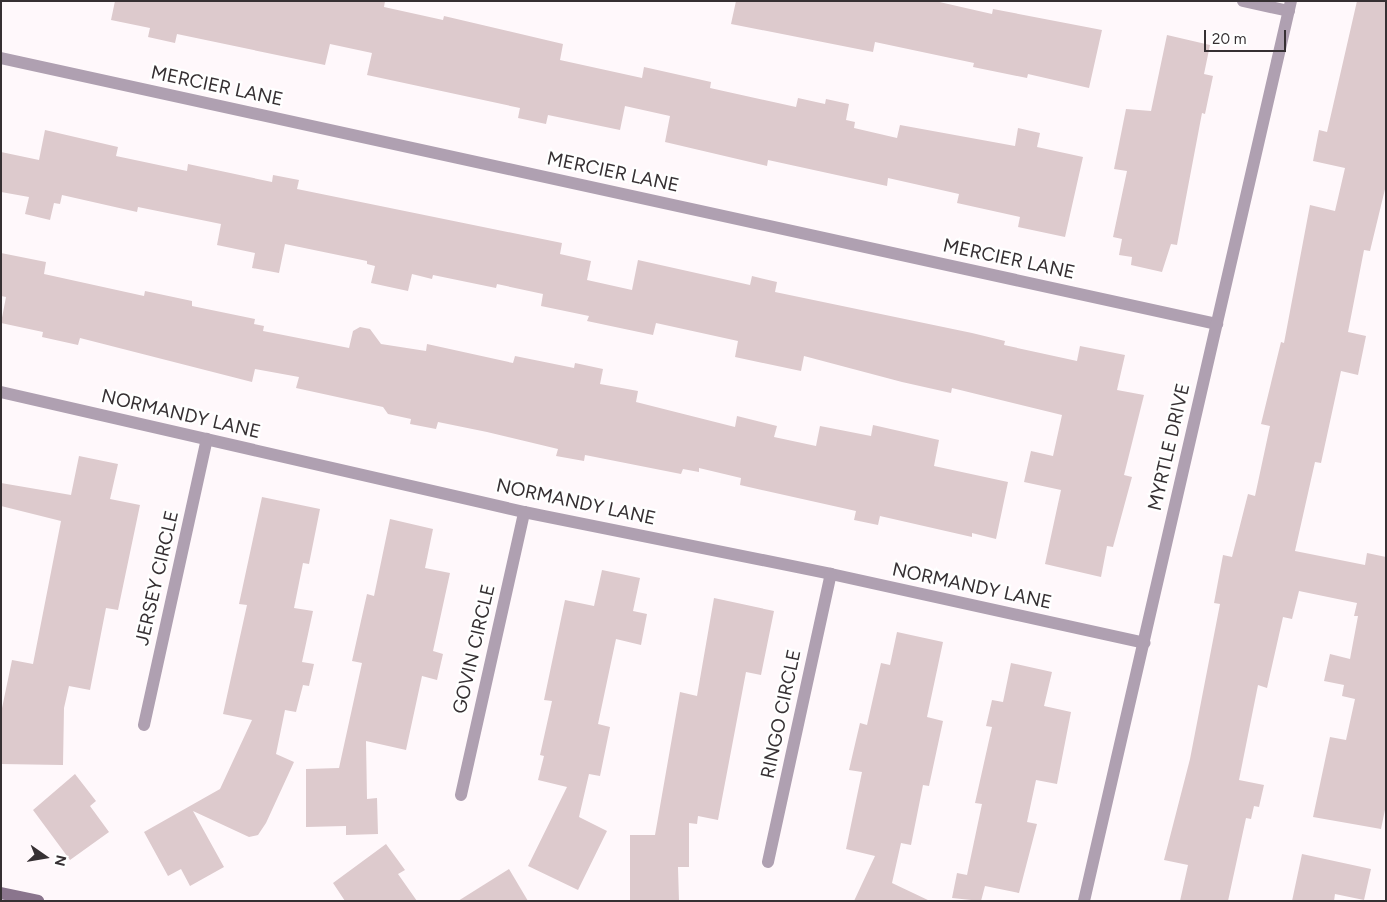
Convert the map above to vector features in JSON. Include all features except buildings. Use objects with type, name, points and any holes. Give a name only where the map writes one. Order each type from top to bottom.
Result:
[{"type":"main road","points":[[1,893],[38,901]]},
{"type":"street","points":[[1243,1],[1290,6]]},
{"type":"street","name":"MYRTLE DRIVE","points":[[1084,901],[1290,6]]},
{"type":"street","name":"MERCIER LANE","points":[[1,58],[1217,324]]},
{"type":"street","name":"NORMANDY LANE","points":[[1,392],[524,512],[831,574],[1144,643]]},
{"type":"street","name":"JERSEY CIRCLE","points":[[144,725],[207,439]]},
{"type":"street","name":"GOVIN CIRCLE","points":[[461,795],[524,512]]},
{"type":"street","name":"RINGO CIRCLE","points":[[768,862],[831,574]]}]
